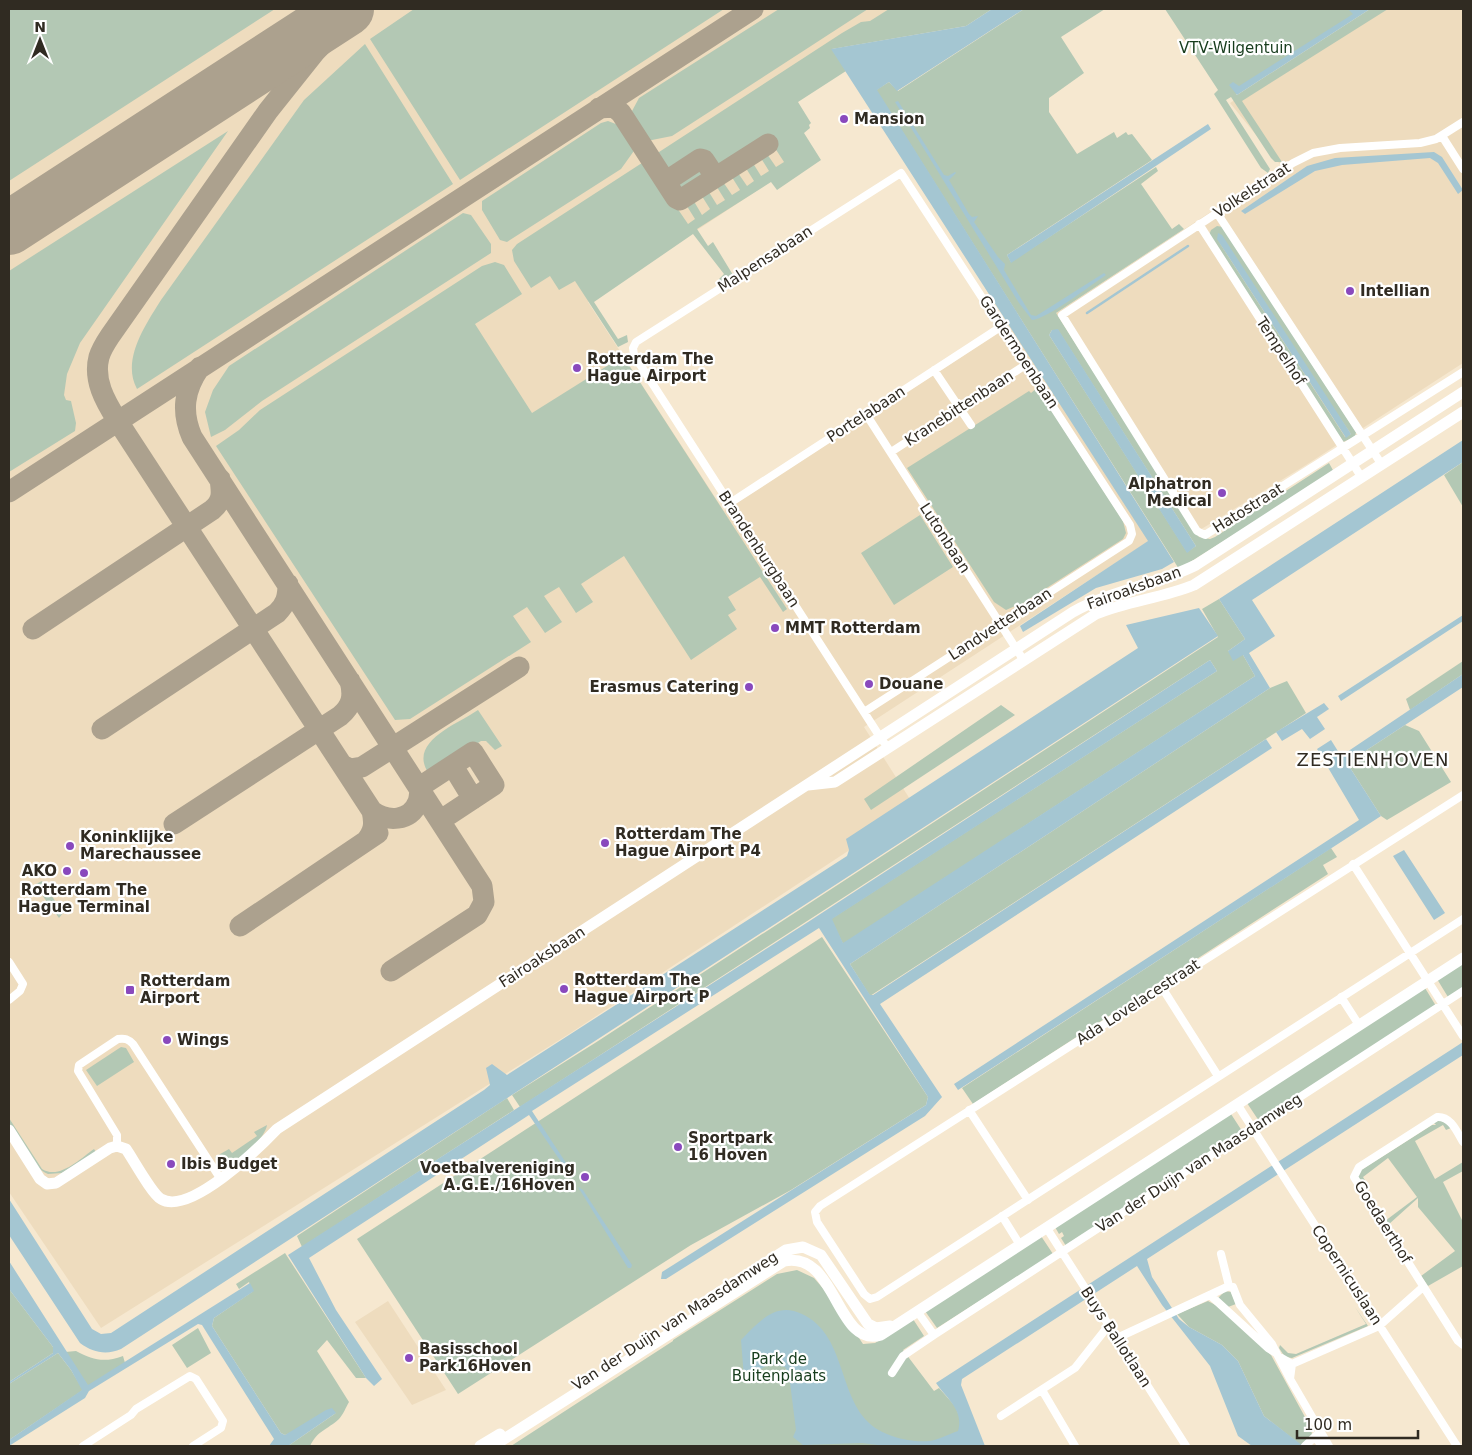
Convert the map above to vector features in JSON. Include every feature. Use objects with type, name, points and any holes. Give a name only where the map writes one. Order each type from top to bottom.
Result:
[{"type":"main road","name":"Fairoaksbaan","points":[[117,1146],[126,1149],[158,1197],[172,1204],[185,1202],[246,1161],[277,1128],[1090,602],[1170,576],[1196,565],[1463,392]]},
{"type":"main road","name":"Fairoaksbaan","points":[[806,785],[835,782],[1096,614],[1110,608],[1159,598],[1194,585],[1463,412]]},
{"type":"main road","name":"Van der Duijn van Maasdamweg","points":[[493,1446],[784,1261],[799,1260],[812,1266],[861,1334],[872,1337],[881,1335],[1463,958]]},
{"type":"main road","points":[[9,1130],[40,1179],[48,1184],[56,1182],[110,1148],[117,1146]]},
{"type":"main road","name":"Van der Duijn van Maasdamweg","points":[[480,1446],[786,1250],[803,1247],[821,1255],[868,1324],[876,1328],[886,1328],[903,1320]]},
{"type":"street","name":"Volkelstraat","points":[[1062,315],[1276,173],[1313,153],[1340,148],[1420,142],[1442,136],[1463,122]]},
{"type":"street","points":[[1442,136],[1463,170]]},
{"type":"street","name":"Gardermoenbaan","points":[[901,173],[1027,364],[1130,525],[1132,534]]},
{"type":"street","name":"Malpensabaan","points":[[633,348],[636,342],[901,173]]},
{"type":"street","name":"Tempelhof","points":[[1217,213],[1382,465]]},
{"type":"street","name":"Tempelhof","points":[[1200,224],[1362,478]]},
{"type":"street","name":"Hatostraat","points":[[1062,315],[1197,531],[1204,535],[1364,437],[1463,372]]},
{"type":"street","name":"Portelabaan","points":[[730,503],[1002,326]]},
{"type":"street","name":"Brandenburgbaan","points":[[633,348],[634,355],[888,748]]},
{"type":"street","name":"Kranebittenbaan","points":[[890,452],[1027,364]]},
{"type":"street","points":[[934,370],[971,425]]},
{"type":"street","name":"Lutonbaan","points":[[866,414],[1024,661]]},
{"type":"street","name":"Landvetterbaan","points":[[864,712],[1129,541],[1132,534]]},
{"type":"street","name":"Ada Lovelacestraat","points":[[1002,1216],[877,1297],[870,1298],[864,1294],[818,1222],[816,1212],[820,1206],[1161,986],[1463,795]]},
{"type":"street","points":[[1354,864],[1463,1036]]},
{"type":"street","points":[[1020,1244],[1002,1216],[1463,919]]},
{"type":"street","points":[[9,962],[23,984],[20,992],[9,1000]]},
{"type":"street","points":[[1161,986],[1218,1076]]},
{"type":"street","name":"Van der Duijn van Maasdamweg","points":[[892,1373],[903,1356],[934,1335],[1463,991]]},
{"type":"street","points":[[1341,997],[1359,1025]]},
{"type":"street","points":[[117,1146],[117,1135],[78,1071],[78,1065],[106,1046],[123,1038],[129,1039],[133,1044],[220,1178]]},
{"type":"street","name":"Copernicuslaan","points":[[1237,1104],[1457,1446]]},
{"type":"street","points":[[969,1110],[1028,1200]]},
{"type":"street","name":"Goedaerthof","points":[[1463,1142],[1450,1121],[1446,1118],[1437,1117],[1354,1172],[1355,1181],[1458,1341],[1463,1345]]},
{"type":"street","name":"Buys Ballotlaan","points":[[1046,1227],[1186,1446]]},
{"type":"street","points":[[1221,1254],[1230,1286],[1234,1289],[1251,1326]]},
{"type":"street","points":[[1117,1338],[1230,1286]]},
{"type":"street","points":[[1292,1364],[1379,1326],[1424,1287]]},
{"type":"street","points":[[1210,1295],[1229,1313],[1251,1326],[1272,1344],[1290,1379],[1312,1440],[1322,1446]]},
{"type":"street","points":[[1229,1313],[1240,1305]]},
{"type":"street","points":[[917,1311],[934,1335]]},
{"type":"street","points":[[1001,1416],[1075,1368],[1109,1325]]},
{"type":"street","points":[[1277,1354],[1292,1364]]},
{"type":"street","points":[[1290,1379],[1292,1364]]},
{"type":"street","points":[[83,1446],[131,1415],[136,1409],[190,1376],[196,1379],[223,1421],[221,1428],[193,1446]]},
{"type":"street","points":[[1042,1390],[1075,1446]]},
{"type":"street","points":[[1312,1440],[1329,1446]]},
{"type":"shaded area","name":"Rotterdam The Hague Airport","points":[[9,9],[968,9],[839,42],[770,85],[814,153],[588,302],[724,511],[1011,325],[1149,541],[864,727],[915,807],[569,1034],[101,1328],[9,1192]]},
{"type":"shaded area","points":[[1376,9],[1463,9],[1463,363],[1306,465],[1190,536],[1050,317],[1258,181],[1283,168],[1230,103]]},
{"type":"shaded area","points":[[388,1301],[446,1390],[412,1405],[355,1322]]},
{"type":"green space","points":[[9,9],[275,9],[9,181]]},
{"type":"green space","points":[[414,9],[724,9],[460,180],[370,39]]},
{"type":"green space","points":[[779,9],[868,9],[672,136],[647,141],[632,111],[639,98]]},
{"type":"green space","points":[[889,9],[992,9],[966,26],[832,49],[846,71],[798,102],[811,123],[809,125],[810,128],[804,133],[821,160],[777,190],[771,182],[697,229],[708,246],[713,242],[733,275],[720,283],[719,279],[724,274],[693,234],[594,302],[618,339],[627,335],[628,342],[618,347],[575,281],[559,290],[550,276],[531,288],[514,261],[512,250],[517,244],[645,161],[688,224],[695,219],[685,203],[692,198],[702,215],[710,209],[700,193],[707,189],[717,205],[725,200],[715,184],[721,179],[732,195],[740,190],[730,174],[736,170],[747,186],[754,181],[744,165],[751,160],[761,176],[769,171],[759,155],[765,151],[776,167],[784,162],[773,145],[777,143],[772,136],[719,170],[716,169],[707,156],[701,154],[672,172],[667,172],[656,154],[842,33],[861,22],[870,21]]},
{"type":"green space","points":[[1024,9],[1105,9],[1061,37],[1084,73],[1049,98],[1049,112],[1077,154],[1114,132],[1117,138],[1126,132],[1128,135],[1132,134],[1152,160],[1007,255],[1011,262],[1156,167],[1158,171],[1141,184],[1172,229],[1179,224],[1184,229],[1056,313],[1199,537],[1210,539],[1215,537],[1329,463],[1334,472],[1179,569],[876,90],[889,82],[898,91]],"holes":[[[1052,330],[1058,330],[1196,546],[1187,552],[1049,335]]]},
{"type":"green space","name":"VTV-Wilgentuin","points":[[1165,9],[1367,9],[1237,95],[1370,9],[1388,9],[1242,101],[1282,162],[1275,162],[1271,158],[1231,97],[1226,100],[1270,169],[1268,173],[1261,168],[1214,94],[1218,90]]},
{"type":"green space","points":[[365,44],[453,184],[137,389],[133,378],[134,354],[143,331],[161,300],[304,100]]},
{"type":"green space","points":[[608,121],[621,126],[636,148],[621,169],[507,242],[500,240],[482,210],[482,201],[601,123]]},
{"type":"green space","points":[[228,131],[80,343],[67,374],[64,395],[66,400],[71,401],[76,423],[75,431],[9,472],[9,271]]},
{"type":"green space","points":[[699,166],[704,169],[707,177],[686,191],[680,192],[676,184],[677,180]]},
{"type":"green space","points":[[463,213],[471,215],[491,244],[491,253],[262,401],[225,430],[211,437],[205,412],[213,390],[229,366]]},
{"type":"green space","points":[[1217,226],[1223,227],[1356,432],[1355,437],[1343,442],[1209,235],[1211,230]],"holes":[[[1217,239],[1351,434],[1345,437]]]},
{"type":"green space","points":[[495,262],[504,265],[522,294],[475,324],[532,413],[623,356],[787,609],[783,612],[760,577],[728,597],[736,610],[728,615],[737,629],[691,660],[624,556],[581,584],[593,602],[576,613],[559,587],[544,596],[562,622],[545,633],[527,607],[513,616],[531,642],[410,719],[395,720],[216,446],[239,430],[260,410],[482,266]]},
{"type":"green space","points":[[1037,388],[1123,521],[1126,533],[1123,539],[1017,607],[1006,610],[994,602],[907,468],[1029,391],[1031,393]]},
{"type":"green space","points":[[1463,462],[1463,507],[1444,475]]},
{"type":"green space","points":[[920,515],[953,567],[894,605],[861,553]]},
{"type":"green space","points":[[1219,599],[1245,639],[1228,651],[1243,655],[1255,676],[843,944],[831,919],[1217,671],[1210,660],[520,1107],[512,1095],[595,1043],[1218,637],[1202,609]]},
{"type":"green space","points":[[1463,661],[1463,674],[1410,710],[1406,699]]},
{"type":"green space","points":[[1287,681],[1306,713],[870,996],[850,964],[1270,688]]},
{"type":"green space","points":[[1001,705],[1015,715],[871,810],[864,799]]},
{"type":"green space","points":[[478,710],[502,746],[495,750],[486,741],[481,741],[429,774],[424,763],[424,753],[429,744],[447,728]]},
{"type":"green space","points":[[1405,725],[1419,731],[1451,782],[1387,820],[1381,816],[1347,763]]},
{"type":"green space","points":[[1331,848],[1337,857],[1323,865],[1328,874],[973,1104],[962,1088]]},
{"type":"green space","points":[[42,881],[63,913],[59,918],[36,887],[36,884]]},
{"type":"green space","name":"Sportpark 16 Hoven","points":[[822,937],[928,1097],[926,1105],[791,1190],[691,1245],[458,1394],[357,1239]]},
{"type":"green space","points":[[1463,963],[1463,988],[1448,997],[1437,979]]},
{"type":"green space","points":[[1425,988],[1436,1006],[1259,1121],[1247,1103]]},
{"type":"green space","points":[[121,1047],[126,1048],[134,1062],[97,1086],[86,1070]]},
{"type":"green space","points":[[507,1098],[514,1110],[302,1247],[297,1236]]},
{"type":"green space","points":[[1231,1114],[1242,1131],[1066,1246],[1061,1238],[1064,1236],[1062,1232],[1059,1234],[1055,1227]]},
{"type":"green space","points":[[9,1118],[42,1169],[49,1172],[69,1167],[94,1149],[96,1152],[62,1173],[48,1174],[36,1165],[31,1159],[9,1123]]},
{"type":"green space","points":[[1441,1119],[1451,1128],[1446,1130],[1443,1125],[1415,1141],[1435,1179],[1463,1162],[1463,1171],[1443,1182],[1463,1222],[1463,1266],[1428,1286],[1421,1276],[1455,1251],[1418,1207],[1418,1198],[1388,1225],[1385,1221],[1417,1197],[1388,1158],[1363,1177],[1366,1182],[1362,1185],[1357,1178],[1358,1172],[1432,1125],[1436,1125],[1434,1123]]},
{"type":"green space","points":[[267,1125],[260,1139],[253,1147],[237,1159],[221,1162],[215,1157],[229,1149],[232,1153],[257,1136],[254,1132]]},
{"type":"green space","points":[[1041,1236],[1053,1254],[937,1328],[925,1311]]},
{"type":"green space","points":[[285,1253],[366,1378],[356,1378],[327,1340],[317,1351],[349,1402],[339,1419],[320,1433],[310,1446],[288,1446],[336,1413],[285,1435],[281,1433],[212,1326],[214,1318],[252,1292],[249,1282],[239,1289],[236,1284]]},
{"type":"green space","name":"Park de Buitenplaats","points":[[797,1270],[814,1278],[834,1301],[863,1344],[875,1343],[913,1319],[924,1336],[903,1350],[934,1391],[939,1388],[955,1406],[972,1446],[511,1446],[777,1274]]},
{"type":"green space","points":[[9,1289],[53,1347],[53,1353],[9,1382]]},
{"type":"green space","points":[[1225,1291],[1231,1292],[1236,1304],[1228,1307],[1218,1298]]},
{"type":"green space","points":[[1208,1301],[1219,1307],[1271,1355],[1311,1428],[1312,1435],[1302,1446],[1264,1416],[1238,1361],[1222,1345],[1189,1327],[1177,1314]]},
{"type":"green space","points":[[1355,1307],[1368,1326],[1292,1358],[1285,1357],[1279,1348],[1280,1345],[1288,1353],[1296,1354],[1366,1324]]},
{"type":"green space","points":[[198,1328],[211,1353],[187,1368],[172,1345]]},
{"type":"green space","points":[[76,1351],[99,1360],[123,1356],[125,1363],[88,1386],[65,1352]]},
{"type":"green space","points":[[58,1353],[83,1390],[9,1440],[9,1384]]},
{"type":"water","points":[[992,9],[1024,9],[897,91],[889,82],[877,90],[1174,562],[1162,569],[1096,588],[1023,632],[1020,626],[1148,541],[831,49],[966,26]]},
{"type":"water","points":[[1348,9],[1370,9],[1237,95],[1229,85],[1233,82],[1239,86],[1353,14]]},
{"type":"water","points":[[898,101],[944,175],[948,176],[956,173],[949,180],[969,214],[972,217],[978,216],[974,222],[1005,264],[1004,270],[1031,315],[1036,316],[1104,273],[1106,275],[1058,308],[1032,320],[1019,303],[895,102]]},
{"type":"water","points":[[1208,124],[1211,129],[1011,263],[1007,255]]},
{"type":"water","points":[[1434,152],[1442,157],[1463,190],[1458,194],[1438,163],[1430,158],[1342,165],[1315,171],[1245,214],[1241,211],[1307,166],[1335,158]]},
{"type":"water","points":[[1218,233],[1222,235],[1351,434],[1346,438],[1217,239]]},
{"type":"water","points":[[1058,329],[1196,546],[1187,553],[1049,335],[1052,330]]},
{"type":"water","points":[[1463,440],[1463,462],[1252,600],[1275,636],[1249,653],[1270,688],[850,964],[870,995],[873,995],[1266,739],[1272,748],[880,1004],[942,1097],[925,1116],[666,1279],[661,1279],[662,1272],[926,1105],[928,1097],[819,928],[532,1111],[570,1169],[570,1175],[529,1115],[309,1258],[336,1310],[382,1379],[374,1386],[366,1378],[288,1255],[808,922],[1210,660],[1217,671],[832,919],[843,943],[1255,676],[1243,655],[1233,661],[1228,651],[1245,639],[1219,599]]},
{"type":"water","points":[[1199,608],[1218,636],[121,1349],[111,1352],[100,1352],[80,1343],[9,1235],[9,1199],[92,1329],[101,1334],[111,1333],[484,1090],[490,1085],[486,1068],[492,1064],[507,1075],[847,856],[849,850],[846,839],[1138,648],[1126,625]]},
{"type":"water","points":[[1463,615],[1463,621],[1341,701],[1338,696]]},
{"type":"water","points":[[1463,674],[1463,687],[1347,763],[1381,816],[958,1090],[954,1084],[1359,820],[1317,749],[1331,740],[1341,756]]},
{"type":"water","points":[[1324,703],[1329,709],[1317,717],[1325,729],[1310,739],[1302,729],[1282,741],[1276,732]]},
{"type":"water","points":[[1404,850],[1445,913],[1434,920],[1393,856]]},
{"type":"water","points":[[1463,1042],[1463,1055],[1147,1259],[1152,1277],[1179,1319],[1189,1327],[1222,1345],[1238,1361],[1264,1416],[1303,1446],[1252,1446],[1238,1436],[1210,1366],[1162,1305],[1137,1266],[962,1379],[961,1385],[985,1446],[886,1446],[862,1443],[803,1445],[793,1437],[796,1430],[789,1375],[785,1367],[770,1364],[744,1378],[741,1340],[761,1321],[775,1312],[783,1310],[792,1311],[802,1314],[816,1323],[826,1335],[834,1349],[858,1410],[874,1427],[888,1435],[913,1441],[929,1441],[958,1431],[959,1417],[957,1411],[936,1383]]},
{"type":"water","points":[[578,1187],[583,1190],[632,1265],[631,1268],[628,1268]]},
{"type":"water","points":[[9,1261],[88,1385],[250,1283],[254,1291],[214,1318],[212,1326],[281,1433],[285,1435],[326,1410],[332,1408],[336,1413],[288,1446],[269,1446],[274,1439],[202,1325],[198,1324],[89,1391],[85,1398],[9,1446],[9,1440],[82,1390],[71,1370],[58,1353],[9,1384],[9,1382],[53,1353],[53,1347],[9,1289]]},
{"type":"waterway","points":[[1087,313],[1188,246]]},
{"type":"taxiway","points":[[357,9],[315,52],[268,111],[108,338],[99,357],[98,374],[104,398],[117,420],[372,811],[373,827],[366,841]]},
{"type":"taxiway","points":[[9,492],[753,9]]},
{"type":"taxiway","points":[[599,108],[614,107],[621,113],[676,198],[680,200],[768,144]]},
{"type":"taxiway","points":[[663,178],[668,180],[700,159],[704,160],[714,175],[718,176]]},
{"type":"taxiway","points":[[200,367],[190,384],[185,409],[192,437],[482,886],[484,902],[477,915],[391,971]]},
{"type":"taxiway","points":[[33,629],[212,510],[221,496],[220,479]]},
{"type":"taxiway","points":[[102,729],[277,613],[286,600],[288,584]]},
{"type":"taxiway","points":[[342,765],[350,769],[362,767],[519,667]]},
{"type":"taxiway","points":[[174,824],[340,716],[351,700],[350,681]]},
{"type":"taxiway","points":[[372,811],[384,817],[404,817],[414,809],[418,802],[421,786],[473,752],[494,785],[444,818],[441,822]]},
{"type":"taxiway","points":[[450,767],[454,768],[473,799]]},
{"type":"taxiway","points":[[240,926],[378,833]]},
{"type":"runway","points":[[9,228],[347,9]]},
{"type":"place","name":"Mansion","points":[[844,119]]},
{"type":"place","name":"Intellian","points":[[1350,291]]},
{"type":"place","name":"Rotterdam The Hague Airport","points":[[577,368]]},
{"type":"place","name":"Alphatron Medical","points":[[1222,493]]},
{"type":"place","name":"MMT Rotterdam","points":[[775,628]]},
{"type":"place","name":"Douane","points":[[869,684]]},
{"type":"place","name":"Erasmus Catering","points":[[749,687]]},
{"type":"place","name":"Rotterdam The Hague Airport P4","points":[[605,843]]},
{"type":"place","name":"Koninklijke Marechaussee","points":[[70,846]]},
{"type":"place","name":"AKO","points":[[67,871]]},
{"type":"place","name":"Rotterdam The Hague Terminal","points":[[84,873]]},
{"type":"place","name":"Rotterdam The Hague Airport P","points":[[564,989]]},
{"type":"place","name":"Rotterdam Airport","points":[[130,990]]},
{"type":"place","name":"Wings","points":[[167,1040]]},
{"type":"place","name":"Sportpark 16 Hoven","points":[[678,1147]]},
{"type":"place","name":"Ibis Budget","points":[[171,1164]]},
{"type":"place","name":"Voetbalvereniging A.G.E./16Hoven","points":[[585,1177]]},
{"type":"place","name":"Basisschool Park16Hoven","points":[[409,1358]]},
{"type":"district","name":"ZESTIENHOVEN","points":[[1373,759]]}]
